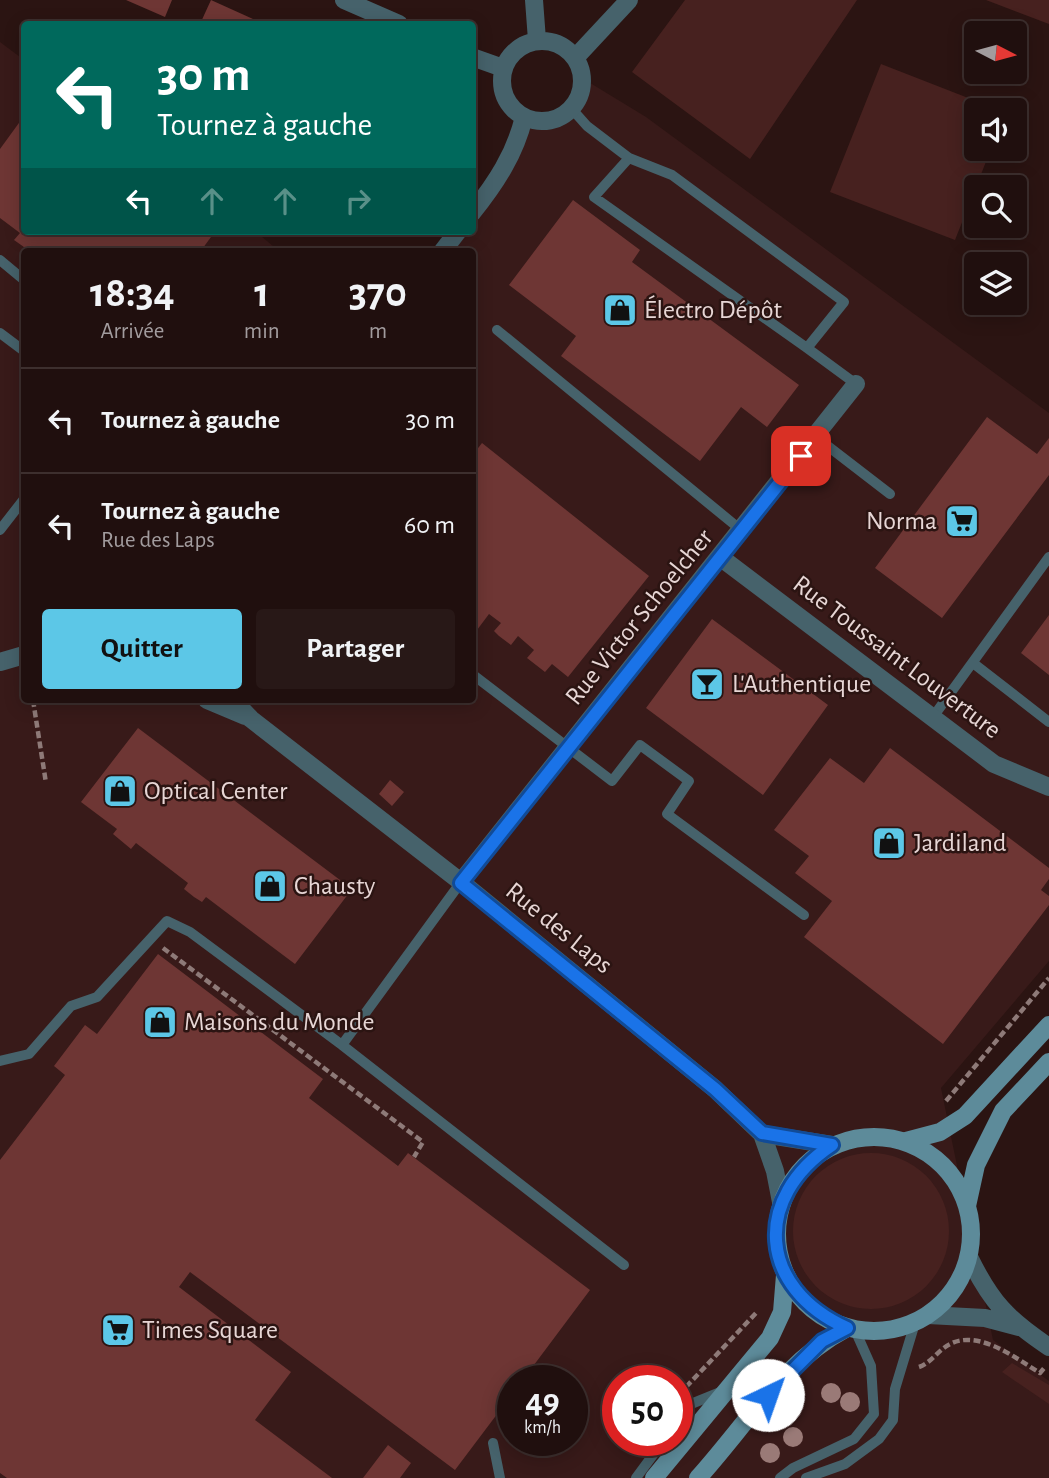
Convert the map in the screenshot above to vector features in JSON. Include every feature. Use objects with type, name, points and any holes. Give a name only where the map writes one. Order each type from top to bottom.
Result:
[{"type":"main road","points":[[906,1141],[940,1132],[965,1116],[1049,1025]]},
{"type":"main road","points":[[967,1206],[976,1165],[1003,1111],[1049,1062]]},
{"type":"main road","points":[[881,1136],[906,1141],[933,1156],[954,1178],[967,1206],[971,1231],[969,1257],[960,1280],[946,1300],[921,1319],[896,1329],[851,1329],[821,1317],[800,1298],[785,1275],[778,1251],[776,1226],[781,1202],[793,1179],[811,1159],[832,1145],[856,1138],[881,1136]]},
{"type":"main road","points":[[654,1478],[769,1338],[782,1312],[785,1275]]},
{"type":"main road","points":[[698,1478],[797,1363],[822,1341],[851,1329]]},
{"type":"street","points":[[344,0],[392,21]]},
{"type":"street","points":[[534,0],[537,40]]},
{"type":"street","points":[[575,58],[629,0]]},
{"type":"street","points":[[537,40],[551,41],[565,47],[575,58],[582,78],[578,98],[571,108],[545,121],[524,117],[514,110],[503,91],[503,68],[510,55],[522,45],[537,40]]},
{"type":"street","points":[[476,58],[503,68]]},
{"type":"street","points":[[476,208],[498,180],[519,137],[524,117]]},
{"type":"street","name":"Rue Victor Schoelcher","points":[[461,883],[856,384]]},
{"type":"street","name":"Rue Toussaint Louverture","points":[[720,557],[995,764],[1049,787]]},
{"type":"street","points":[[0,662],[21,655]]},
{"type":"street","name":"Rue des Laps","points":[[214,703],[251,719]]},
{"type":"street","name":"Rue des Laps","points":[[236,703],[251,719],[461,883],[715,1089],[762,1133],[775,1171],[781,1202]]},
{"type":"street","points":[[762,1133],[832,1145]]},
{"type":"street","points":[[969,1257],[987,1295],[1019,1327],[1049,1347]]},
{"type":"street","points":[[921,1319],[985,1318],[1019,1327]]},
{"type":"lane","points":[[571,108],[587,127],[629,158],[672,175],[844,302],[807,348]]},
{"type":"lane","points":[[629,158],[594,197],[856,384]]},
{"type":"lane","points":[[0,260],[21,278]]},
{"type":"lane","points":[[497,330],[741,530]]},
{"type":"lane","points":[[0,333],[21,349]]},
{"type":"lane","points":[[816,437],[890,494]]},
{"type":"lane","points":[[0,530],[21,503]]},
{"type":"lane","points":[[933,718],[1049,557]]},
{"type":"lane","points":[[973,663],[1049,722]]},
{"type":"lane","points":[[476,677],[612,781],[640,745],[690,781],[667,814],[804,915]]},
{"type":"lane","points":[[342,1045],[461,883]]},
{"type":"lane","points":[[0,1061],[29,1054],[71,1006],[97,997],[167,922],[190,932],[342,1045],[624,1265]]},
{"type":"lane","points":[[806,1478],[845,1464],[879,1439],[893,1420],[895,1389],[921,1319]]},
{"type":"lane","points":[[780,1478],[793,1468],[854,1439],[874,1414],[871,1366],[851,1329]]},
{"type":"lane","points":[[693,1403],[729,1389]]},
{"type":"lane","points":[[493,1443],[500,1478]]},
{"type":"lane","points":[[636,1478],[652,1456]]},
{"type":"path","points":[[34,703],[47,783]]},
{"type":"path","points":[[151,939],[423,1142],[414,1157]]},
{"type":"path","points":[[940,1132],[942,1105],[1049,978]]},
{"type":"path","points":[[693,1379],[762,1307]]},
{"type":"path","points":[[901,1369],[923,1367],[942,1348],[955,1341],[976,1341],[1000,1349],[1040,1373],[1049,1361]]},
{"type":"shaded area","points":[[685,0],[857,0],[750,159],[632,72]]},
{"type":"shaded area","points":[[986,0],[1049,0],[1049,24]]},
{"type":"shaded area","points":[[0,42],[21,58],[21,235],[260,235],[275,248],[21,248],[21,703],[476,703],[476,248],[444,248],[455,235],[476,235],[476,206],[524,117],[545,121],[564,114],[578,98],[582,78],[646,117],[1049,413],[1049,961],[941,1088],[993,1340],[1049,1381],[1049,1478],[0,1478]]},
{"type":"shaded area","points":[[881,64],[968,98],[964,98],[964,161],[986,161],[981,175],[964,175],[964,217],[955,240],[830,192]]},
{"type":"shaded area","points":[[871,1153],[901,1159],[926,1176],[943,1201],[949,1231],[943,1261],[926,1286],[901,1303],[871,1309],[841,1303],[816,1286],[799,1261],[793,1231],[799,1201],[816,1176],[841,1159]]},
{"type":"shaded area","points":[[1012,1363],[1049,1385],[1049,1404],[1002,1372]]},
{"type":"building","points":[[126,0],[172,0],[165,17]]},
{"type":"building","points":[[211,0],[253,19],[252,21],[201,21]]},
{"type":"building","points":[[21,120],[21,235],[211,237],[203,248],[25,248],[14,240],[20,233],[0,218],[0,149]]},
{"type":"building","name":"Électro Dépôt","points":[[573,200],[640,250],[632,262],[799,385],[767,427],[741,407],[700,461],[561,356],[576,336],[509,285]]},
{"type":"building","name":"Norma","points":[[987,417],[1037,454],[1049,438],[1049,475],[942,618],[875,568]]},
{"type":"building","points":[[482,443],[649,576],[568,677],[552,664],[545,672],[527,658],[534,650],[518,636],[511,645],[499,636],[494,631],[501,623],[489,614],[476,629],[476,451]]},
{"type":"building","points":[[1049,615],[1049,675],[1021,653]]},
{"type":"building","points":[[712,619],[828,705],[763,795],[646,708]]},
{"type":"building","points":[[138,728],[352,889],[295,964],[206,897],[202,902],[194,897],[184,889],[188,883],[136,843],[131,849],[113,834],[117,829],[81,802]]},
{"type":"building","points":[[890,748],[1049,868],[1049,879],[1041,890],[1049,896],[1049,905],[943,1044],[804,937],[832,901],[795,873],[809,856],[774,830],[830,758],[864,783]]},
{"type":"building","points":[[390,780],[404,792],[392,806],[379,794]]},
{"type":"building","points":[[158,954],[323,1079],[309,1098],[398,1166],[408,1153],[590,1290],[534,1365],[497,1365],[497,1414],[455,1470],[190,1272],[179,1287],[291,1372],[255,1420],[332,1478],[7,1478],[0,1473],[0,1160],[65,1075],[54,1066],[85,1025],[97,1034]]},
{"type":"building","points":[[388,1445],[411,1463],[400,1478],[363,1478]]},
{"type":"place","name":"Électro Dépôt","points":[[620,310]]},
{"type":"place","name":"Norma","points":[[962,521]]},
{"type":"place","name":"L'Authentique","points":[[707,684]]},
{"type":"place","name":"Optical Center","points":[[120,791]]},
{"type":"place","name":"Jardiland","points":[[889,843]]},
{"type":"place","name":"Chausty","points":[[270,886]]},
{"type":"place","name":"Maisons du Monde","points":[[160,1022]]},
{"type":"place","name":"Times Square","points":[[118,1330]]},
{"type":"route","points":[[768,1395],[797,1363],[822,1341],[847,1328],[821,1317],[800,1298],[785,1275],[778,1251],[776,1226],[781,1202],[793,1179],[811,1159],[832,1145],[762,1133],[715,1089],[461,883],[801,456]]}]
